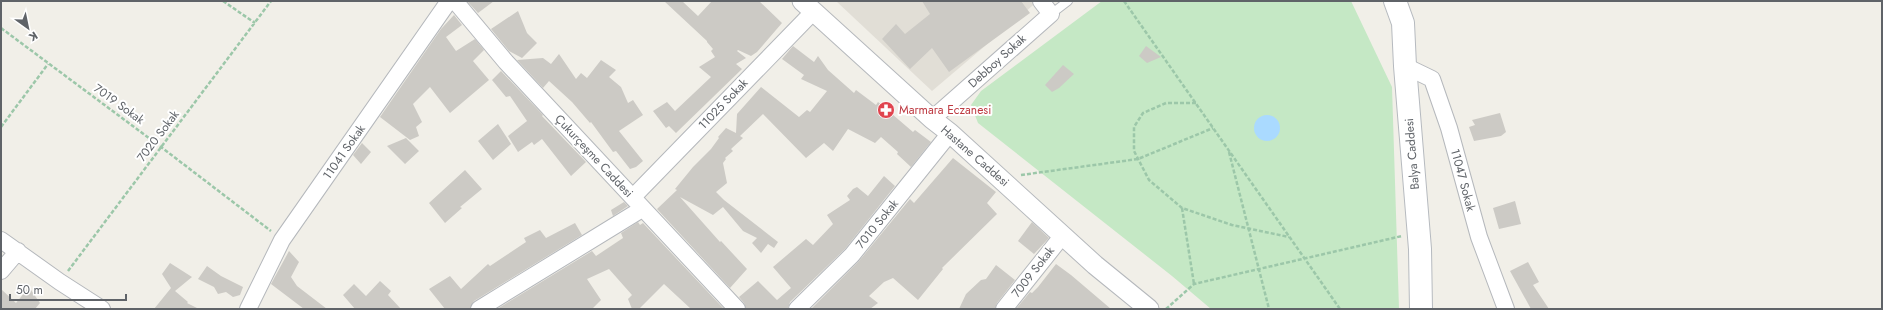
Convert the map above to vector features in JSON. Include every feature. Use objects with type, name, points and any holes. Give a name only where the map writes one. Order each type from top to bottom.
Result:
[{"type":"main road","name":"Balya Caddesi","points":[[1395,1],[1403,23],[1418,232],[1421,309]]},
{"type":"street","name":"11041 Sokak","points":[[248,309],[282,240],[449,1]]},
{"type":"street","name":"Çukurçeşme Caddesi","points":[[455,1],[506,62],[737,309]]},
{"type":"street","name":"11025 Sokak","points":[[479,309],[637,203],[808,6]]},
{"type":"street","name":"Hastane Caddesi","points":[[808,6],[1095,265],[1149,309]]},
{"type":"street","name":"Debboy Sokak","points":[[932,119],[1046,7]]},
{"type":"street","name":"11047 Sokak","points":[[1405,66],[1432,79],[1447,122],[1479,237],[1506,309]]},
{"type":"street","name":"7010 Sokak","points":[[797,309],[852,255],[950,133]]},
{"type":"street","name":"7009 Sokak","points":[[1004,309],[1062,235]]},
{"type":"street","points":[[1,240],[60,282],[102,309]]},
{"type":"street","points":[[1,271],[18,251]]},
{"type":"lane","points":[[1046,7],[1068,1]]},
{"type":"path","points":[[223,1],[255,23]]},
{"type":"path","name":"7020 Sokak","points":[[60,282],[271,1]]},
{"type":"path","points":[[1124,1],[1340,309]]},
{"type":"path","name":"7019 Sokak","points":[[1,28],[161,147],[282,240]]},
{"type":"path","points":[[1,127],[48,64]]},
{"type":"path","points":[[1196,103],[1166,103],[1144,113],[1134,127],[1134,151],[1150,180],[1182,208],[1232,225],[1289,237]]},
{"type":"path","points":[[999,178],[1138,159],[1213,128]]},
{"type":"path","points":[[1228,150],[1269,309]]},
{"type":"path","points":[[1182,208],[1194,284]]},
{"type":"path","points":[[1165,309],[1194,284],[1418,232]]},
{"type":"shaded area","points":[[836,1],[1038,1],[932,91]]},
{"type":"green space","points":[[1102,1],[1351,1],[1392,87],[1399,309],[1211,309],[1172,276],[978,123],[971,105],[981,91]]},
{"type":"water","points":[[1267,115],[1276,119],[1280,128],[1276,137],[1267,141],[1258,137],[1254,128],[1258,119]]},
{"type":"building","points":[[467,1],[494,1],[478,13]]},
{"type":"building","points":[[664,1],[682,1],[698,16],[712,1],[759,1],[782,23],[757,52],[751,56],[738,50],[737,51],[746,58],[736,64],[742,69],[676,133],[669,126],[666,128],[653,111],[667,102],[675,111],[711,77],[699,67],[715,57],[711,51],[713,49],[707,41]]},
{"type":"building","points":[[922,1],[1021,1],[1030,13],[949,72],[932,48],[910,69],[882,39],[896,24],[905,34],[930,14]]},
{"type":"building","points":[[518,11],[527,33],[537,43],[522,58],[509,51],[491,29]]},
{"type":"building","points":[[454,15],[462,25],[446,37],[456,51],[475,39],[484,50],[473,61],[489,80],[450,113],[430,87],[413,104],[422,122],[416,127],[419,136],[410,140],[380,117],[441,29]]},
{"type":"building","points":[[793,46],[814,62],[818,56],[828,70],[854,93],[856,90],[876,105],[878,102],[913,132],[915,130],[931,142],[911,167],[897,154],[898,152],[881,137],[875,143],[848,129],[833,151],[824,143],[806,158],[763,114],[740,136],[743,138],[731,149],[733,151],[725,158],[726,159],[723,163],[727,183],[716,192],[724,200],[778,242],[774,248],[768,244],[761,253],[752,243],[757,238],[743,231],[723,207],[713,215],[680,197],[720,242],[721,241],[747,269],[730,288],[657,209],[677,190],[675,189],[693,167],[711,149],[719,138],[718,137],[726,128],[736,133],[737,114],[761,87],[799,117],[807,110],[810,112],[827,91],[801,79],[804,75],[782,59]]},
{"type":"building","points":[[1146,46],[1161,57],[1147,63],[1139,56]]},
{"type":"building","points":[[559,54],[576,79],[581,73],[587,78],[601,60],[616,70],[609,77],[621,87],[628,103],[633,100],[643,115],[619,131],[643,161],[636,167],[630,169],[616,151],[613,152],[591,122],[590,123],[572,102],[549,81],[543,88],[517,60],[543,58],[551,64]]},
{"type":"building","points":[[1063,65],[1074,74],[1059,88],[1052,92],[1045,85]]},
{"type":"building","points":[[501,71],[586,162],[571,176],[542,139],[534,145],[532,142],[518,152],[508,136],[527,121],[510,96],[506,97],[492,80]]},
{"type":"building","points":[[1500,113],[1506,132],[1501,136],[1474,141],[1469,127],[1475,125],[1472,120]]},
{"type":"building","points":[[498,124],[511,144],[493,160],[478,141]]},
{"type":"building","points":[[406,138],[419,151],[405,164],[387,146]]},
{"type":"building","points":[[362,143],[371,152],[361,164],[353,155]]},
{"type":"building","points":[[953,158],[996,192],[987,203],[997,214],[942,268],[943,269],[918,300],[893,278],[884,282],[869,296],[878,303],[870,309],[811,309],[859,261],[910,199],[914,203]]},
{"type":"building","points":[[465,170],[482,189],[460,207],[462,208],[445,223],[429,203]]},
{"type":"building","points":[[884,176],[895,186],[845,249],[790,302],[788,309],[746,309],[744,303],[739,297],[758,281],[777,300],[791,288],[773,267],[806,239],[813,245],[833,224],[827,215],[850,200],[847,196],[853,189],[857,187],[868,196]]},
{"type":"building","points":[[1515,201],[1521,224],[1499,229],[1493,208]]},
{"type":"building","points":[[624,202],[628,206],[613,216],[611,210]]},
{"type":"building","points":[[638,222],[640,225],[643,223],[724,309],[691,309],[664,284],[639,309],[632,309],[628,299],[632,295],[609,269],[587,279],[601,300],[592,309],[497,309],[592,251],[596,256],[623,238],[621,233]]},
{"type":"building","points":[[1032,222],[1049,238],[1034,254],[1018,241]]},
{"type":"building","points":[[575,223],[582,235],[474,301],[470,309],[445,309],[429,289],[450,276],[461,289],[488,264],[490,266],[526,242],[524,238],[540,230],[546,238]]},
{"type":"building","points":[[289,251],[299,262],[291,277],[297,286],[327,309],[304,309],[271,284]]},
{"type":"building","points":[[1528,262],[1539,282],[1533,285],[1549,309],[1531,309],[1510,271]]},
{"type":"building","points":[[170,263],[192,277],[175,291],[188,302],[187,303],[199,309],[154,309],[171,288],[162,274]]},
{"type":"building","points":[[1056,264],[1111,309],[1016,309],[1030,292],[1032,293],[1038,287]]},
{"type":"building","points":[[996,265],[1015,280],[997,303],[995,309],[959,309],[966,294],[981,280],[986,279]]},
{"type":"building","points":[[207,266],[221,276],[243,287],[240,295],[233,297],[226,292],[218,294],[214,287],[198,279]]},
{"type":"building","points":[[380,281],[391,291],[388,295],[401,309],[355,309],[343,295],[354,284],[366,296]]},
{"type":"building","points":[[29,287],[40,303],[35,309],[1,309],[1,289],[16,303]]},
{"type":"place","name":"Marmara Eczanesi","points":[[886,110]]}]
